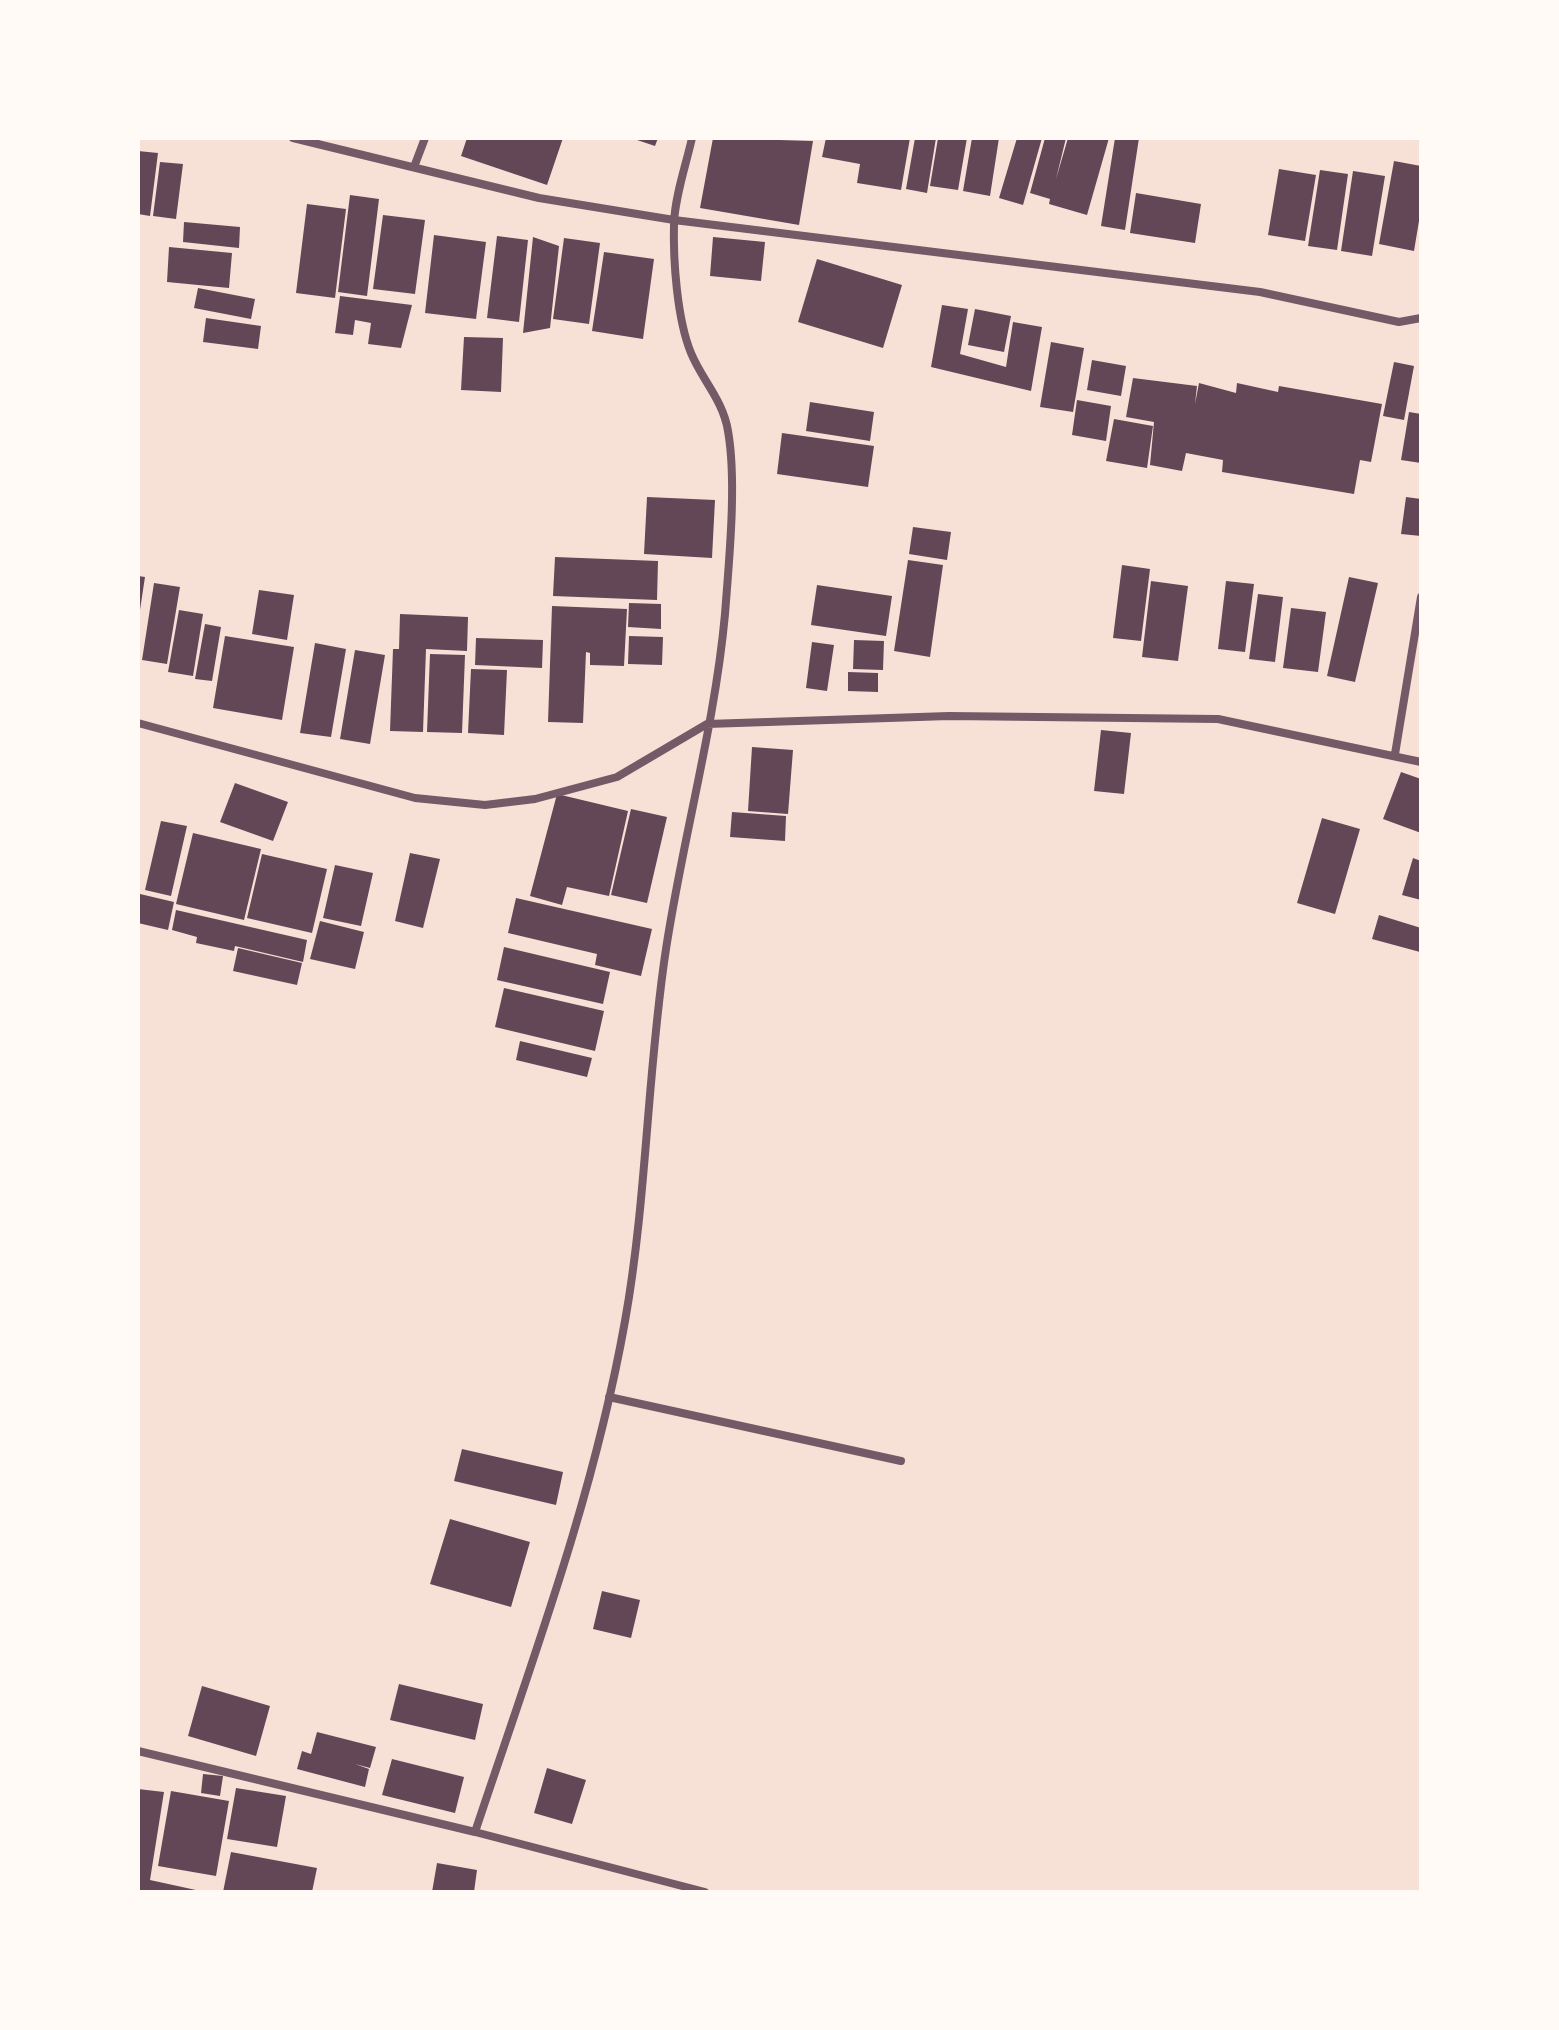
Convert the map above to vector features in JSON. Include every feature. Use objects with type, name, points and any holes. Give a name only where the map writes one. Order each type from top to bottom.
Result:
[{"type":"street","points":[[293,138],[539,198],[674,220],[1260,292],[1399,322],[1421,318]]},
{"type":"street","points":[[414,167],[425,138]]},
{"type":"street","points":[[475,1832],[565,1559],[609,1397],[625,1319],[642,1190],[660,991],[680,858],[725,614],[730,455],[722,408],[691,354],[681,318],[674,220],[692,138]]},
{"type":"street","points":[[1395,754],[1421,597]]},
{"type":"street","points":[[138,723],[415,798],[485,805],[535,799],[617,777],[707,724],[949,716],[1218,719],[1395,754],[1421,762]]},
{"type":"street","points":[[609,1397],[901,1461]]},
{"type":"street","points":[[138,1751],[475,1832],[705,1892]]},
{"type":"building","points":[[467,138],[563,138],[547,185],[461,156]]},
{"type":"building","points":[[631,138],[658,138],[655,146]]},
{"type":"building","points":[[713,138],[813,141],[799,225],[700,208]]},
{"type":"building","points":[[826,138],[910,138],[901,190],[857,183],[860,164],[822,157]]},
{"type":"building","points":[[915,138],[936,138],[927,193],[906,189]]},
{"type":"building","points":[[938,138],[967,138],[958,190],[930,186]]},
{"type":"building","points":[[972,138],[999,138],[990,196],[963,191]]},
{"type":"building","points":[[1017,138],[1042,138],[1023,205],[999,198]]},
{"type":"building","points":[[1045,138],[1066,138],[1056,179],[1068,138],[1109,138],[1087,215],[1049,204],[1050,199],[1030,193]]},
{"type":"building","points":[[1115,138],[1139,138],[1125,230],[1101,226]]},
{"type":"building","points":[[138,151],[158,153],[150,216],[138,214]]},
{"type":"building","points":[[1394,161],[1421,166],[1421,209],[1414,251],[1379,244]]},
{"type":"building","points":[[160,162],[183,164],[176,219],[153,216]]},
{"type":"building","points":[[1279,169],[1316,175],[1305,241],[1268,235]]},
{"type":"building","points":[[1320,170],[1348,174],[1337,250],[1308,246]]},
{"type":"building","points":[[1353,171],[1385,176],[1372,256],[1341,251]]},
{"type":"building","points":[[1136,193],[1201,204],[1195,243],[1130,233]]},
{"type":"building","points":[[350,195],[379,199],[367,296],[338,292]]},
{"type":"building","points":[[307,204],[346,209],[335,298],[296,293]]},
{"type":"building","points":[[383,215],[425,220],[415,294],[373,289]]},
{"type":"building","points":[[184,222],[240,227],[239,248],[183,242]]},
{"type":"building","points":[[434,235],[486,242],[476,319],[425,313]]},
{"type":"building","points":[[497,236],[528,240],[519,322],[487,318]]},
{"type":"building","points":[[533,237],[559,246],[550,328],[523,333]]},
{"type":"building","points":[[713,237],[765,242],[761,281],[710,276]]},
{"type":"building","points":[[564,238],[600,243],[589,324],[553,319]]},
{"type":"building","points":[[169,247],[232,253],[229,288],[167,282]]},
{"type":"building","points":[[604,252],[654,259],[643,339],[592,331]]},
{"type":"building","points":[[817,259],[902,285],[883,348],[798,322]]},
{"type":"building","points":[[198,288],[255,299],[251,319],[194,308]]},
{"type":"building","points":[[340,296],[412,305],[401,348],[368,344],[371,323],[355,320],[353,335],[335,333]]},
{"type":"building","points":[[942,305],[968,309],[960,354],[1006,367],[1013,322],[1042,327],[1031,391],[931,367]]},
{"type":"building","points":[[975,309],[1011,316],[1004,352],[968,345]]},
{"type":"building","points":[[206,318],[261,326],[258,349],[203,342]]},
{"type":"building","points":[[464,337],[503,338],[501,392],[461,390]]},
{"type":"building","points":[[1051,342],[1084,348],[1073,412],[1040,407]]},
{"type":"building","points":[[1092,360],[1126,366],[1121,396],[1087,390]]},
{"type":"building","points":[[1394,362],[1414,366],[1404,420],[1383,416]]},
{"type":"building","points":[[1133,378],[1197,386],[1195,404],[1199,383],[1236,393],[1237,383],[1278,392],[1279,386],[1382,404],[1371,462],[1360,460],[1354,494],[1222,472],[1223,460],[1186,453],[1182,471],[1150,465],[1154,422],[1126,417]]},
{"type":"building","points":[[1077,400],[1111,406],[1106,441],[1072,435]]},
{"type":"building","points":[[810,402],[874,412],[870,441],[806,431]]},
{"type":"building","points":[[1409,412],[1421,414],[1421,463],[1401,460]]},
{"type":"building","points":[[1114,419],[1153,426],[1147,468],[1106,461]]},
{"type":"building","points":[[782,433],[874,446],[868,487],[777,474]]},
{"type":"building","points":[[647,497],[715,500],[712,558],[644,554]]},
{"type":"building","points":[[1406,497],[1421,499],[1421,536],[1401,534]]},
{"type":"building","points":[[913,527],[951,532],[947,560],[909,554]]},
{"type":"building","points":[[555,557],[658,561],[657,600],[553,596]]},
{"type":"building","points":[[908,560],[943,565],[930,657],[894,651]]},
{"type":"building","points":[[1122,565],[1150,569],[1141,641],[1113,638]]},
{"type":"building","points":[[138,576],[145,577],[140,610],[138,610]]},
{"type":"building","points":[[1349,577],[1378,583],[1355,682],[1327,676]]},
{"type":"building","points":[[1151,581],[1188,586],[1178,661],[1142,657]]},
{"type":"building","points":[[1226,581],[1254,584],[1245,652],[1218,649]]},
{"type":"building","points":[[154,583],[180,587],[167,664],[142,660]]},
{"type":"building","points":[[817,585],[892,596],[886,636],[811,625]]},
{"type":"building","points":[[259,590],[294,595],[287,640],[252,634]]},
{"type":"building","points":[[1258,594],[1283,597],[1275,662],[1249,659]]},
{"type":"building","points":[[629,603],[661,604],[661,629],[628,627]]},
{"type":"building","points":[[552,606],[627,609],[624,666],[590,665],[590,653],[586,652],[583,723],[548,722]]},
{"type":"building","points":[[1291,608],[1326,612],[1318,672],[1283,668]]},
{"type":"building","points":[[179,610],[203,614],[193,676],[168,672]]},
{"type":"building","points":[[400,614],[468,617],[467,651],[426,649],[423,732],[390,731],[393,649],[399,649]]},
{"type":"building","points":[[205,624],[221,627],[212,681],[195,679]]},
{"type":"building","points":[[225,636],[294,647],[282,720],[213,708]]},
{"type":"building","points":[[629,636],[663,637],[662,665],[628,664]]},
{"type":"building","points":[[476,638],[543,640],[542,668],[475,665]]},
{"type":"building","points":[[854,640],[884,641],[883,670],[853,669]]},
{"type":"building","points":[[812,642],[834,645],[827,691],[806,688]]},
{"type":"building","points":[[315,643],[346,649],[331,737],[300,733]]},
{"type":"building","points":[[355,650],[385,655],[370,744],[340,739]]},
{"type":"building","points":[[430,654],[465,655],[462,733],[427,732]]},
{"type":"building","points":[[471,669],[507,670],[504,735],[468,733]]},
{"type":"building","points":[[848,672],[878,673],[878,692],[848,691]]},
{"type":"building","points":[[1101,730],[1131,733],[1124,794],[1094,791]]},
{"type":"building","points":[[752,747],[793,750],[788,814],[748,811]]},
{"type":"building","points":[[1401,772],[1421,779],[1421,833],[1383,819]]},
{"type":"building","points":[[235,783],[288,802],[273,841],[220,822]]},
{"type":"building","points":[[557,794],[628,811],[609,896],[567,887],[562,905],[530,896]]},
{"type":"building","points":[[631,809],[667,817],[647,903],[611,895]]},
{"type":"building","points":[[732,812],[786,816],[785,841],[730,837]]},
{"type":"building","points":[[1322,818],[1360,829],[1335,914],[1297,903]]},
{"type":"building","points":[[161,821],[187,826],[171,896],[145,890]]},
{"type":"building","points":[[193,833],[261,849],[244,920],[176,904]]},
{"type":"building","points":[[410,853],[440,859],[423,928],[395,921]]},
{"type":"building","points":[[262,854],[327,869],[312,933],[247,918]]},
{"type":"building","points":[[1413,858],[1421,861],[1421,900],[1402,895]]},
{"type":"building","points":[[335,865],[373,873],[361,926],[323,918]]},
{"type":"building","points":[[140,894],[174,902],[168,930],[138,923]]},
{"type":"building","points":[[516,898],[652,929],[641,976],[595,965],[597,954],[508,933]]},
{"type":"building","points":[[176,910],[307,940],[303,962],[235,946],[234,951],[196,943],[197,937],[172,930]]},
{"type":"building","points":[[1379,915],[1421,928],[1420,952],[1372,939]]},
{"type":"building","points":[[320,921],[364,932],[355,969],[310,959]]},
{"type":"building","points":[[504,947],[610,972],[603,1004],[497,980]]},
{"type":"building","points":[[238,948],[302,963],[297,985],[233,971]]},
{"type":"building","points":[[504,988],[604,1011],[595,1051],[495,1027]]},
{"type":"building","points":[[520,1041],[592,1058],[587,1077],[516,1060]]},
{"type":"building","points":[[462,1449],[563,1472],[556,1505],[454,1481]]},
{"type":"building","points":[[450,1519],[530,1542],[511,1607],[430,1584]]},
{"type":"building","points":[[602,1591],[640,1600],[631,1638],[593,1629]]},
{"type":"building","points":[[399,1684],[483,1704],[475,1740],[390,1720]]},
{"type":"building","points":[[202,1686],[270,1706],[256,1756],[188,1736]]},
{"type":"building","points":[[317,1732],[376,1747],[370,1768],[355,1764],[369,1769],[365,1787],[297,1769],[302,1751],[311,1754]]},
{"type":"building","points":[[392,1759],[464,1777],[455,1813],[382,1795]]},
{"type":"building","points":[[547,1768],[586,1780],[572,1824],[534,1813]]},
{"type":"building","points":[[203,1774],[223,1776],[220,1796],[201,1793]]},
{"type":"building","points":[[236,1788],[286,1796],[277,1847],[227,1839]]},
{"type":"building","points":[[138,1789],[164,1792],[150,1880],[205,1892],[138,1892]]},
{"type":"building","points":[[171,1791],[229,1801],[216,1876],[158,1866]]},
{"type":"building","points":[[231,1852],[317,1868],[312,1892],[223,1892]]},
{"type":"building","points":[[437,1863],[477,1870],[474,1892],[432,1892]]}]
